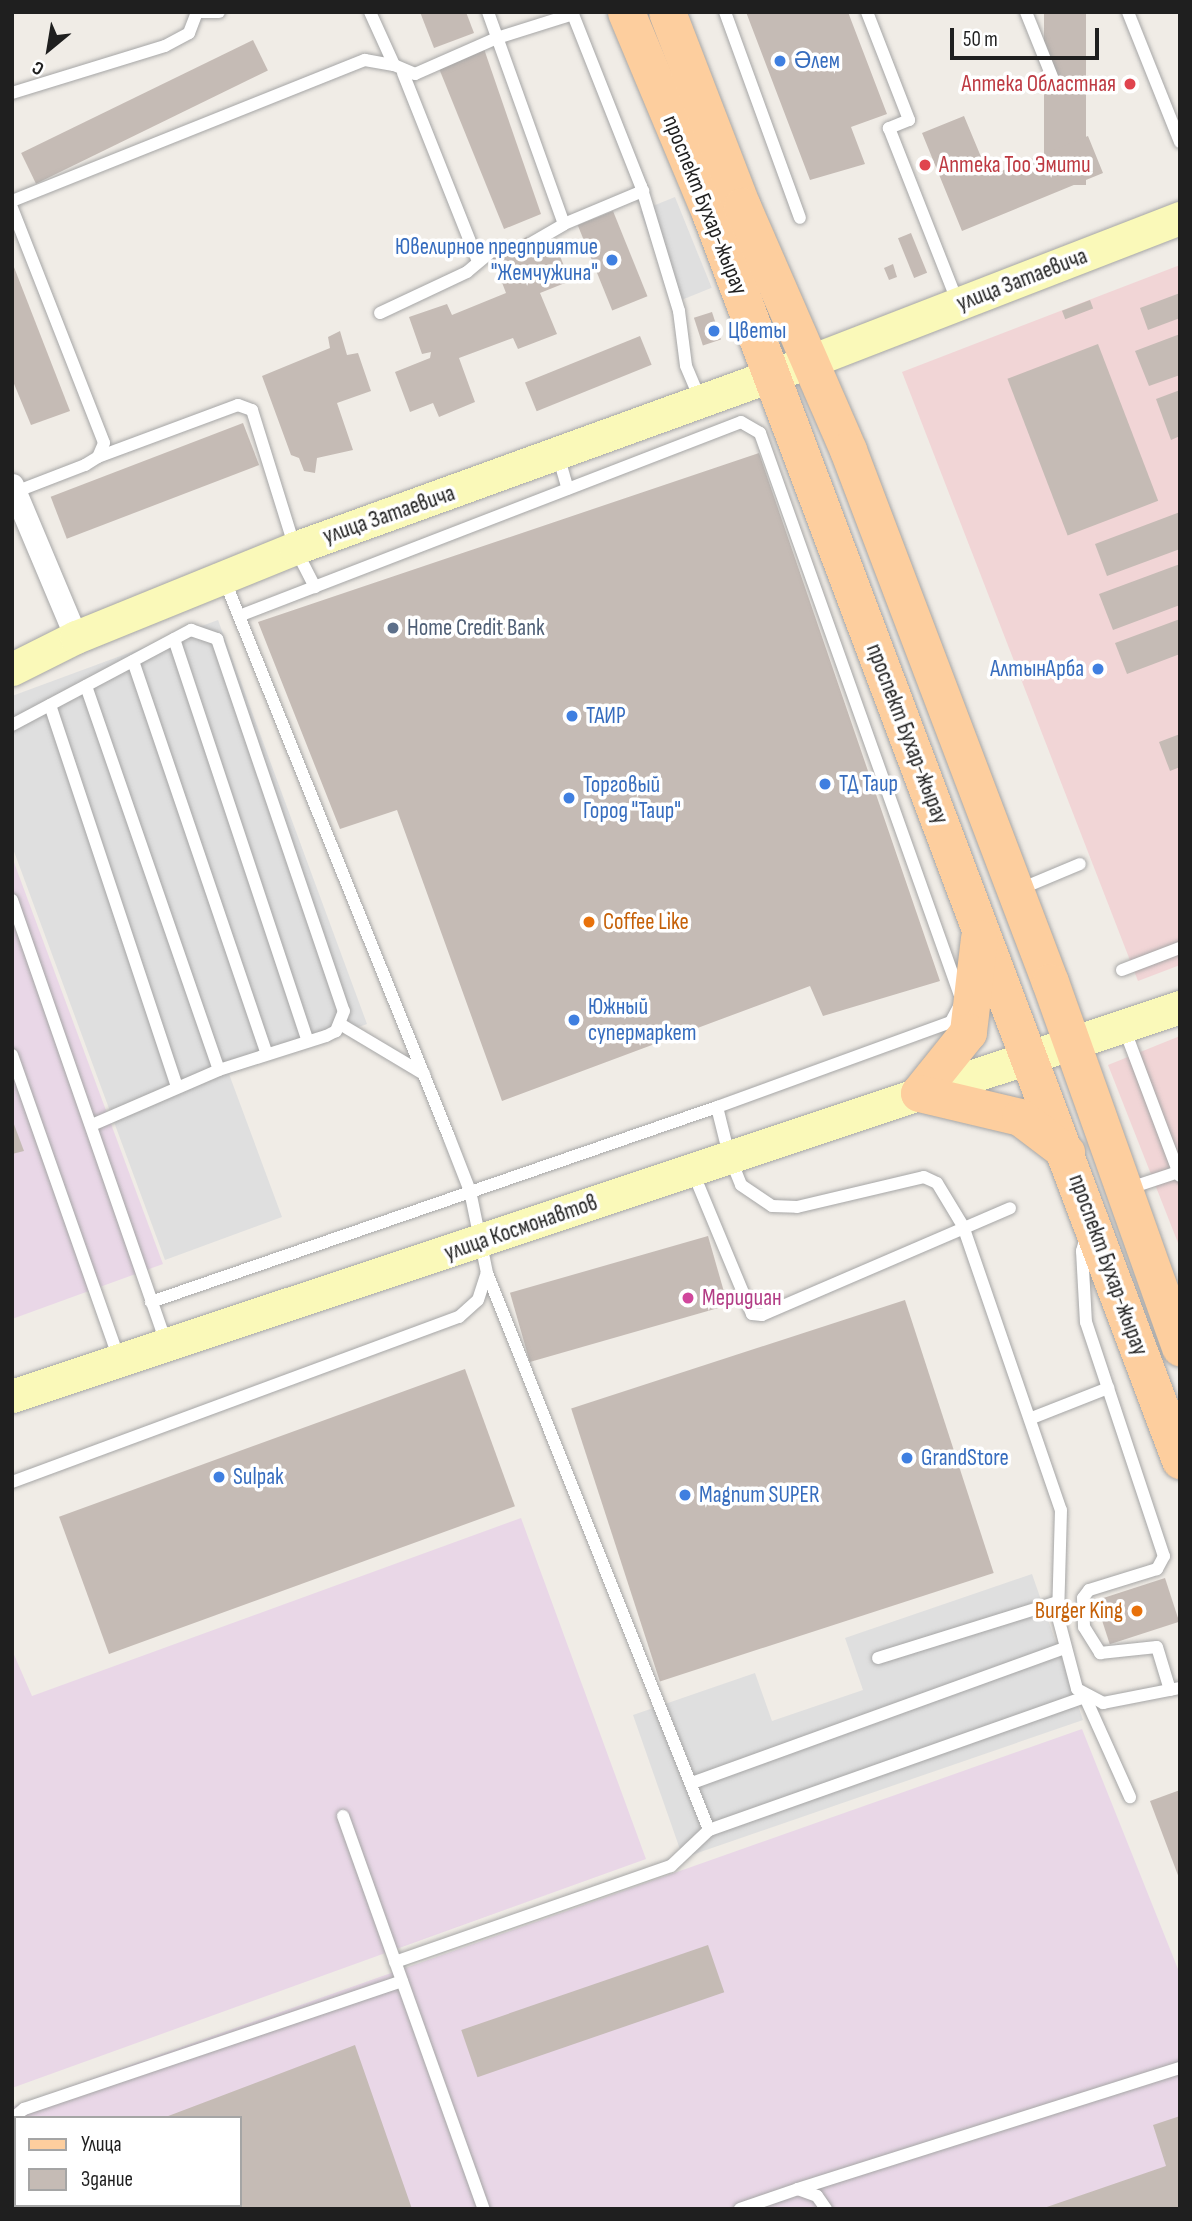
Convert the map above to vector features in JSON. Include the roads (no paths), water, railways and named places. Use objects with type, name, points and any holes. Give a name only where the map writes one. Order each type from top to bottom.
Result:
[{"type":"main road","name":"проспект Бухар-жырау","points":[[626,12],[772,375],[1092,1219],[1180,1460]]},
{"type":"main road","name":"проспект Бухар-жырау","points":[[667,12],[742,206],[811,361],[1015,892],[1180,1348]]},
{"type":"main road","points":[[980,926],[968,1032],[919,1093],[1020,1117],[1066,1152]]},
{"type":"street","name":"улица Затаевича","points":[[12,669],[76,637],[295,548],[558,455],[811,361],[1180,218]]},
{"type":"street","points":[[14,489],[76,637]]},
{"type":"street","name":"улица Космонавтов","points":[[12,1396],[167,1345],[485,1258],[729,1155],[1123,1028],[1180,1007]]},
{"type":"lane","points":[[12,93],[165,46],[189,33],[199,12],[219,12]]},
{"type":"lane","points":[[370,12],[398,69],[478,261]]},
{"type":"lane","points":[[488,12],[564,224]]},
{"type":"lane","points":[[724,12],[800,218]]},
{"type":"lane","points":[[867,12],[909,120],[889,128],[959,304]]},
{"type":"lane","points":[[1026,12],[1053,79]]},
{"type":"lane","points":[[1128,12],[1180,142]]},
{"type":"lane","points":[[12,201],[365,60],[415,74],[539,18],[573,13],[642,191],[679,312],[686,366],[701,401]]},
{"type":"lane","points":[[530,244],[564,224],[642,191]]},
{"type":"lane","points":[[12,208],[103,443],[98,457]]},
{"type":"lane","points":[[380,313],[467,272],[490,253]]},
{"type":"lane","points":[[14,489],[238,405],[252,410],[295,548],[315,587]]},
{"type":"lane","points":[[151,1301],[717,1107],[951,1022],[962,1001],[760,433],[741,422],[239,616]]},
{"type":"lane","points":[[558,455],[568,489]]},
{"type":"lane","points":[[223,578],[470,1191],[485,1258],[649,1689],[692,1783],[709,1830]]},
{"type":"lane","points":[[12,725],[191,630],[217,639],[344,1010],[336,1031],[219,1070],[94,1124]]},
{"type":"lane","points":[[174,639],[308,1041]]},
{"type":"lane","points":[[133,661],[267,1054]]},
{"type":"lane","points":[[86,685],[219,1070]]},
{"type":"lane","points":[[50,705],[177,1087]]},
{"type":"lane","points":[[1015,892],[1080,864]]},
{"type":"lane","points":[[12,900],[94,1124],[167,1345]]},
{"type":"lane","points":[[1122,970],[1180,948]]},
{"type":"lane","points":[[340,1024],[424,1074]]},
{"type":"lane","points":[[1123,1028],[1179,1174],[1123,1190]]},
{"type":"lane","points":[[12,1055],[120,1361]]},
{"type":"lane","points":[[717,1107],[729,1155],[741,1185],[772,1206],[797,1207],[924,1177],[937,1183],[963,1226],[1062,1510],[1058,1602],[1069,1672],[1085,1697],[1130,1797]]},
{"type":"lane","points":[[691,1169],[752,1314],[762,1315],[1010,1208]]},
{"type":"lane","points":[[396,1962],[671,1866],[709,1830],[1085,1697],[1123,1702],[1175,1689],[1157,1647],[1100,1653],[1084,1627],[1083,1598],[1089,1590],[1157,1569],[1164,1556],[1086,1322],[1082,1251],[1092,1219]]},
{"type":"lane","points":[[12,1482],[458,1317],[478,1300],[485,1258]]},
{"type":"lane","points":[[1032,1418],[1108,1388]]},
{"type":"lane","points":[[878,1658],[1058,1602]]},
{"type":"lane","points":[[692,1783],[1064,1648]]},
{"type":"lane","points":[[343,1816],[484,2209]]},
{"type":"lane","points":[[16,2116],[24,2109],[402,1980]]},
{"type":"lane","points":[[740,2209],[1180,2068]]},
{"type":"lane","points":[[798,2189],[817,2196],[826,2209]]},
{"type":"place","name":"Әлем","points":[[780,61]]},
{"type":"place","name":"Аптека Областная","points":[[1130,84]]},
{"type":"place","name":"Аптека Тоо Эмити","points":[[925,165]]},
{"type":"place","name":"Ювелирное предприятие \"Жемчужина\"","points":[[612,260]]},
{"type":"place","name":"Цветы","points":[[714,331]]},
{"type":"place","name":"Home Credit Bank","points":[[393,628]]},
{"type":"place","name":"АлтынАрба","points":[[1098,669]]},
{"type":"place","name":"ТАИР","points":[[572,716]]},
{"type":"place","name":"ТД Таир","points":[[825,784]]},
{"type":"place","name":"Торговый Город \"Таир\"","points":[[569,798]]},
{"type":"place","name":"Coffee Like","points":[[589,922]]},
{"type":"place","name":"Южный супермаркет","points":[[574,1020]]},
{"type":"place","name":"Меридиан","points":[[688,1298]]},
{"type":"place","name":"GrandStore","points":[[907,1458]]},
{"type":"place","name":"Sulpak","points":[[219,1477]]},
{"type":"place","name":"Magnum SUPER","points":[[685,1495]]},
{"type":"place","name":"Burger King","points":[[1137,1611]]}]
